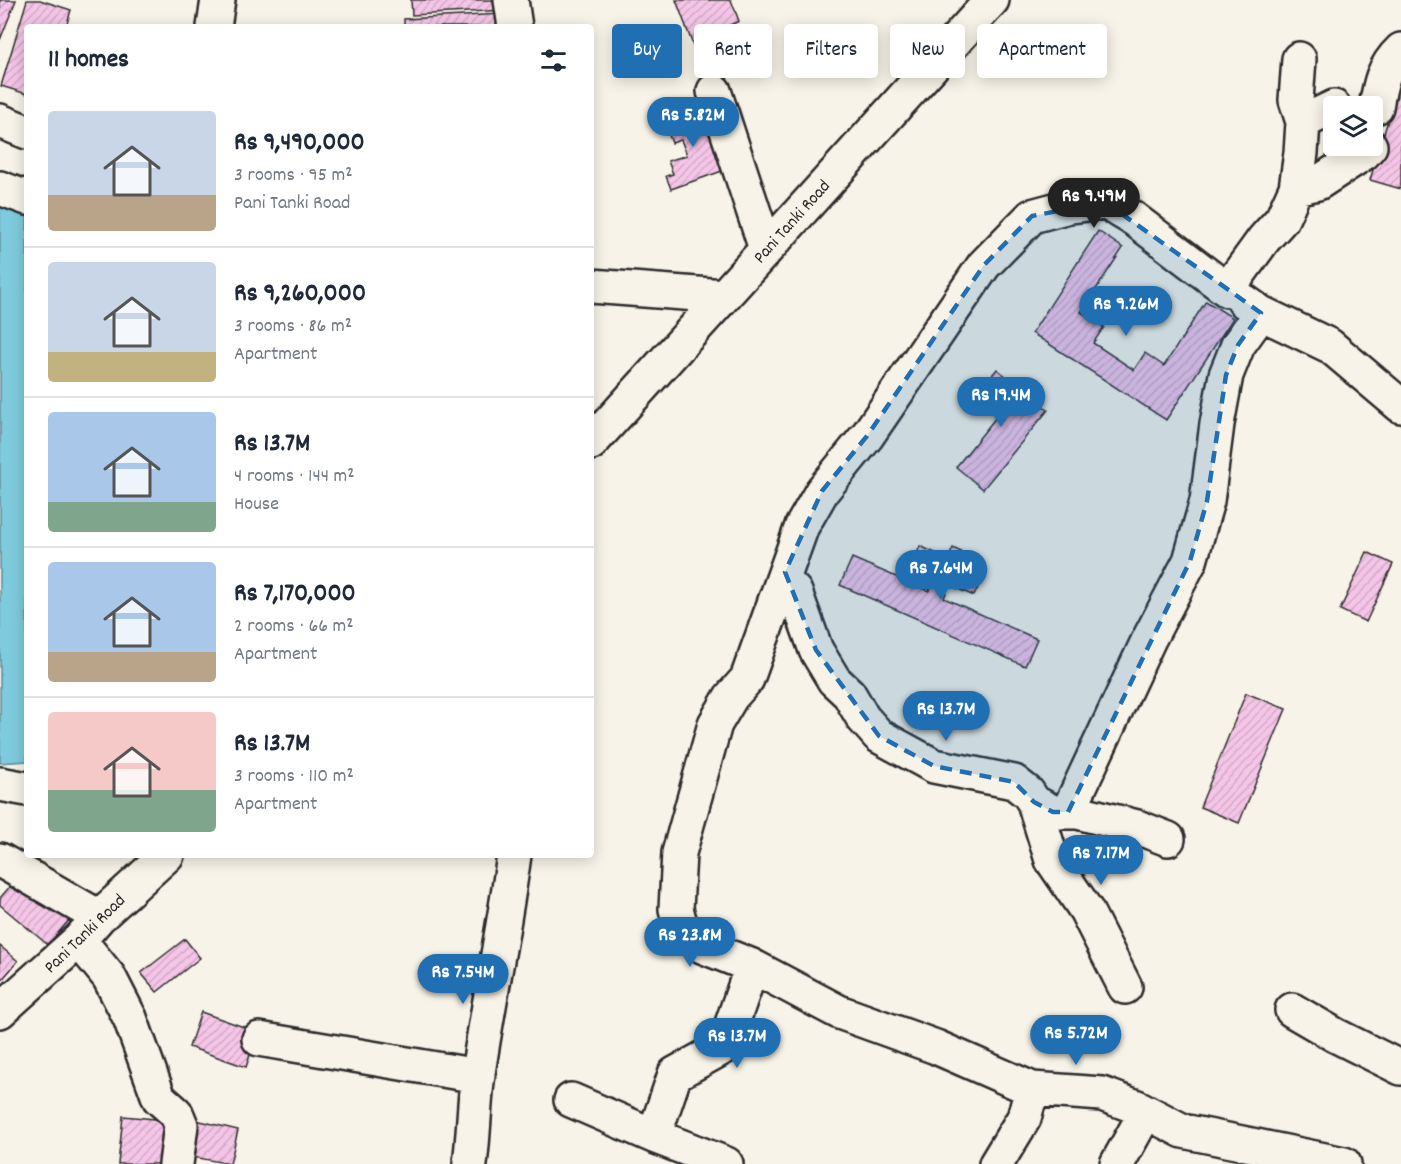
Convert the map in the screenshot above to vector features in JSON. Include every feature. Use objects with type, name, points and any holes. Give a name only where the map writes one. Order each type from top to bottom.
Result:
[{"type":"street","points":[[214,24],[218,0]]},
{"type":"street","points":[[511,0],[515,24]]},
{"type":"street","name":"Pani Tanki Road","points":[[594,440],[992,0]]},
{"type":"street","points":[[1376,96],[1390,60],[1401,50]]},
{"type":"street","points":[[1227,290],[1264,239],[1282,219],[1296,188],[1303,122],[1296,100],[1299,59]]},
{"type":"street","points":[[714,91],[765,249]]},
{"type":"street","points":[[1303,122],[1323,113]]},
{"type":"street","points":[[0,121],[24,131]]},
{"type":"street","points":[[1296,188],[1318,183],[1359,156]]},
{"type":"street","points":[[0,188],[24,197]]},
{"type":"street","points":[[1344,1164],[1183,1131],[1146,1112],[1094,1092],[1032,1089],[936,1047],[838,1012],[752,966],[702,946],[682,930],[676,909],[676,887],[679,853],[715,724],[731,697],[747,679],[802,526],[822,491],[867,436],[984,265],[1032,216],[1069,206],[1105,202],[1134,219],[1261,313],[1330,346],[1401,406]]},
{"type":"street","points":[[594,286],[724,296]]},
{"type":"street","points":[[1068,812],[1149,639],[1190,561],[1207,501],[1226,375],[1238,345],[1261,313]]},
{"type":"street","points":[[783,579],[795,592],[816,650],[834,680],[849,694],[863,718],[879,736],[934,766],[1014,783],[1028,793],[1034,802],[1053,860],[1086,910],[1125,987]]},
{"type":"street","points":[[0,784],[24,788]]},
{"type":"street","points":[[1034,802],[1053,812],[1078,812],[1137,827],[1168,839]]},
{"type":"street","name":"Pani Tanki Road","points":[[0,1011],[164,858]]},
{"type":"street","points":[[470,1164],[478,1076],[514,858]]},
{"type":"street","points":[[0,860],[89,928],[109,977],[130,1018],[159,1098],[176,1113],[181,1125],[176,1164]]},
{"type":"street","points":[[654,1136],[675,1074],[724,1047],[752,966]]},
{"type":"street","points":[[1292,1010],[1335,1035],[1401,1068]]},
{"type":"street","points":[[258,1039],[478,1076]]},
{"type":"street","points":[[996,1164],[1024,1118],[1032,1089]]},
{"type":"street","points":[[571,1100],[726,1164]]},
{"type":"street","points":[[1117,1164],[1146,1112]]},
{"type":"highlighted area","points":[[1105,202],[1261,313],[1238,345],[1226,375],[1207,501],[1190,561],[1068,812],[1053,812],[1034,802],[1014,782],[934,766],[879,736],[816,650],[785,572],[822,491],[867,436],[984,265],[1032,216]]},
{"type":"water","points":[[0,206],[17,212],[24,210],[24,761],[0,763]]},
{"type":"building","points":[[0,0],[16,0],[0,40]]},
{"type":"building","points":[[27,0],[40,0],[71,10],[67,24],[24,24],[24,93],[1,86]]},
{"type":"building","points":[[411,0],[505,0],[506,10],[412,15]]},
{"type":"building","points":[[676,0],[731,0],[739,21],[732,24],[694,24],[694,48]]},
{"type":"building","points":[[503,14],[504,24],[404,24],[404,19]]},
{"type":"building","points":[[1401,77],[1401,189],[1370,180],[1377,156],[1383,156],[1383,137]]},
{"type":"building","points":[[702,105],[725,170],[671,189],[666,176],[673,174],[668,161],[687,155],[681,140],[672,143],[663,119]]},
{"type":"building","points":[[1098,231],[1123,248],[1081,312],[1104,327],[1093,343],[1134,370],[1145,353],[1164,366],[1206,301],[1233,318],[1166,420],[1032,333]]},
{"type":"building","points":[[997,369],[1048,410],[983,489],[956,467],[997,416],[974,397]]},
{"type":"building","points":[[920,546],[948,559],[953,548],[974,558],[969,569],[983,576],[974,596],[949,585],[944,598],[1037,639],[1025,666],[840,585],[852,558],[929,591],[934,579],[911,569]]},
{"type":"building","points":[[1367,552],[1393,564],[1366,622],[1340,610]]},
{"type":"building","points":[[1246,693],[1286,709],[1239,823],[1200,807]]},
{"type":"building","points":[[19,876],[70,919],[48,945],[0,905],[0,898]]},
{"type":"building","points":[[185,939],[200,958],[157,992],[141,973]]},
{"type":"building","points":[[0,946],[18,961],[0,982]]},
{"type":"building","points":[[201,1012],[258,1032],[246,1067],[189,1047]]},
{"type":"building","points":[[123,1116],[176,1121],[171,1164],[118,1164]]},
{"type":"building","points":[[196,1120],[238,1130],[230,1164],[188,1156]]}]
